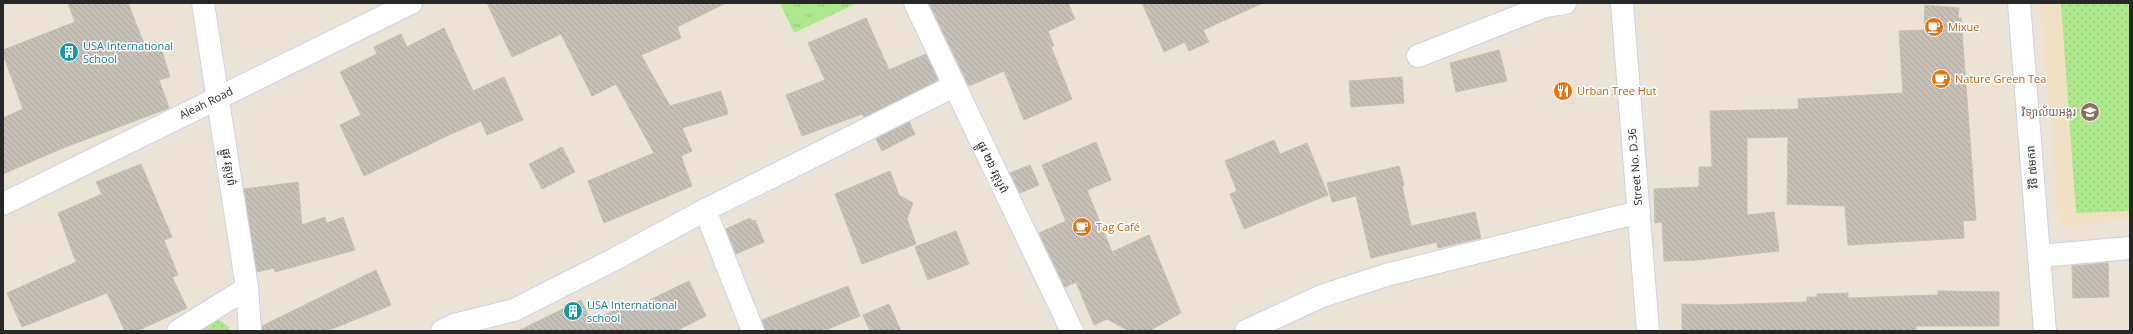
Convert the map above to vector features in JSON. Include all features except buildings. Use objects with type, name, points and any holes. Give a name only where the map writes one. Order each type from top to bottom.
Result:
[{"type":"street","name":"ផ្លូវ វត្តបូព៌","points":[[203,3],[247,288],[250,331]]},
{"type":"street","name":"Aleah Road","points":[[3,204],[411,3]]},
{"type":"street","name":"ផ្លូវ ២៦ វត្តបូព៌","points":[[914,3],[1072,331]]},
{"type":"street","points":[[1418,56],[1545,6],[1565,3]]},
{"type":"street","name":"Street No. D.36","points":[[1622,3],[1648,331]]},
{"type":"street","name":"វិថី ៧មករា","points":[[2019,3],[2045,331]]},
{"type":"street","points":[[442,331],[454,325],[514,310],[613,260],[705,210],[954,86]]},
{"type":"street","points":[[705,210],[753,331]]},
{"type":"street","points":[[1246,331],[1322,296],[1379,277],[1639,212]]},
{"type":"street","points":[[2039,256],[2130,248]]},
{"type":"street","points":[[178,331],[247,288]]},
{"type":"shaded area","name":"វិទ្យាល័យអង្គរ","points":[[2040,3],[2130,3],[2130,220],[2059,227]]},
{"type":"green space","points":[[780,3],[857,3],[794,33]]},
{"type":"green space","name":"វិទ្យាល័យអង្គរ","points":[[2061,3],[2130,3],[2130,211],[2076,213]]},
{"type":"green space","points":[[212,315],[229,327],[229,331],[188,331]]},
{"type":"place","name":"Mixue","points":[[1934,27]]},
{"type":"place","name":"USA International School","points":[[69,52]]},
{"type":"place","name":"Nature Green Tea","points":[[1941,79]]},
{"type":"place","name":"Urban Tree Hut","points":[[1563,91]]},
{"type":"place","name":"វិទ្យាល័យអង្គរ","points":[[2090,112]]},
{"type":"place","name":"Tag Café","points":[[1082,227]]},
{"type":"place","name":"USA International school","points":[[573,311]]}]
